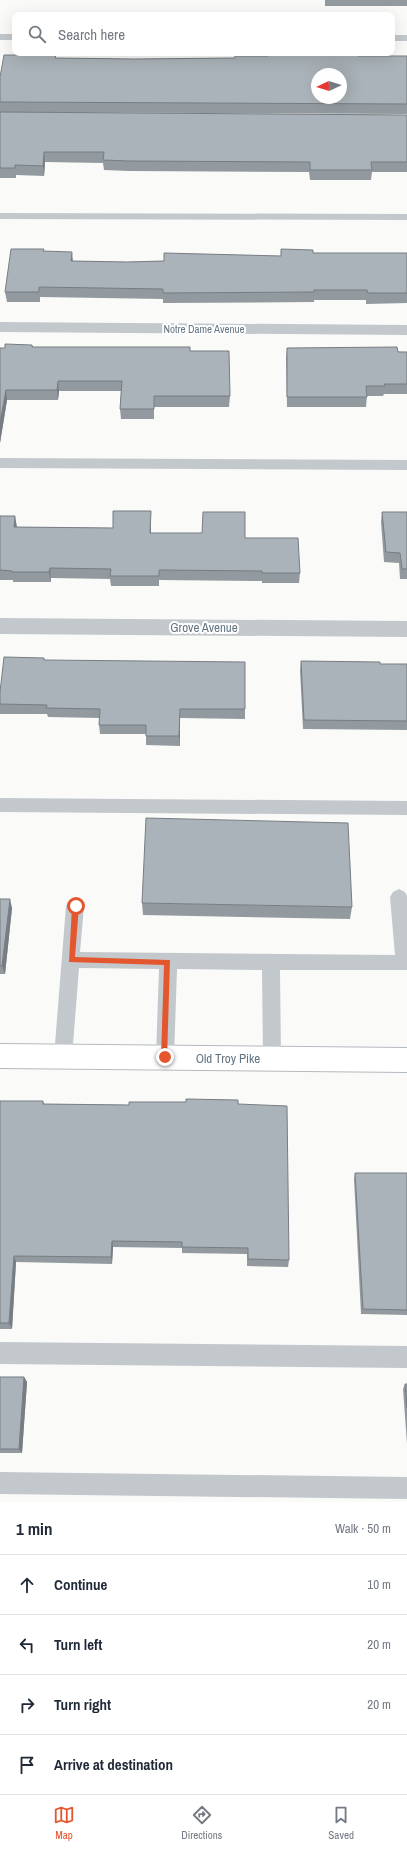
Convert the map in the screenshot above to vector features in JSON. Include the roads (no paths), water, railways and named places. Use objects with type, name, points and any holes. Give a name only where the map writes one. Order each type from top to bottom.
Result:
[{"type":"main road","name":"Old Troy Pike","points":[[0,1056],[407,1060]]},
{"type":"street","name":"Notre Dame Avenue","points":[[0,327],[407,330]]},
{"type":"street","name":"Grove Avenue","points":[[0,626],[407,628]]},
{"type":"lane","points":[[0,37],[12,37]]},
{"type":"lane","points":[[395,38],[407,38]]},
{"type":"lane","points":[[0,216],[407,217]]},
{"type":"lane","points":[[0,463],[407,465]]},
{"type":"lane","points":[[0,806],[407,808]]},
{"type":"lane","points":[[71,960],[404,963],[399,897]]},
{"type":"lane","points":[[63,1057],[76,906]]},
{"type":"lane","points":[[165,1057],[168,962]]},
{"type":"lane","points":[[271,962],[272,1058]]},
{"type":"lane","points":[[0,1353],[407,1357]]},
{"type":"lane","points":[[0,1483],[407,1488]]}]
